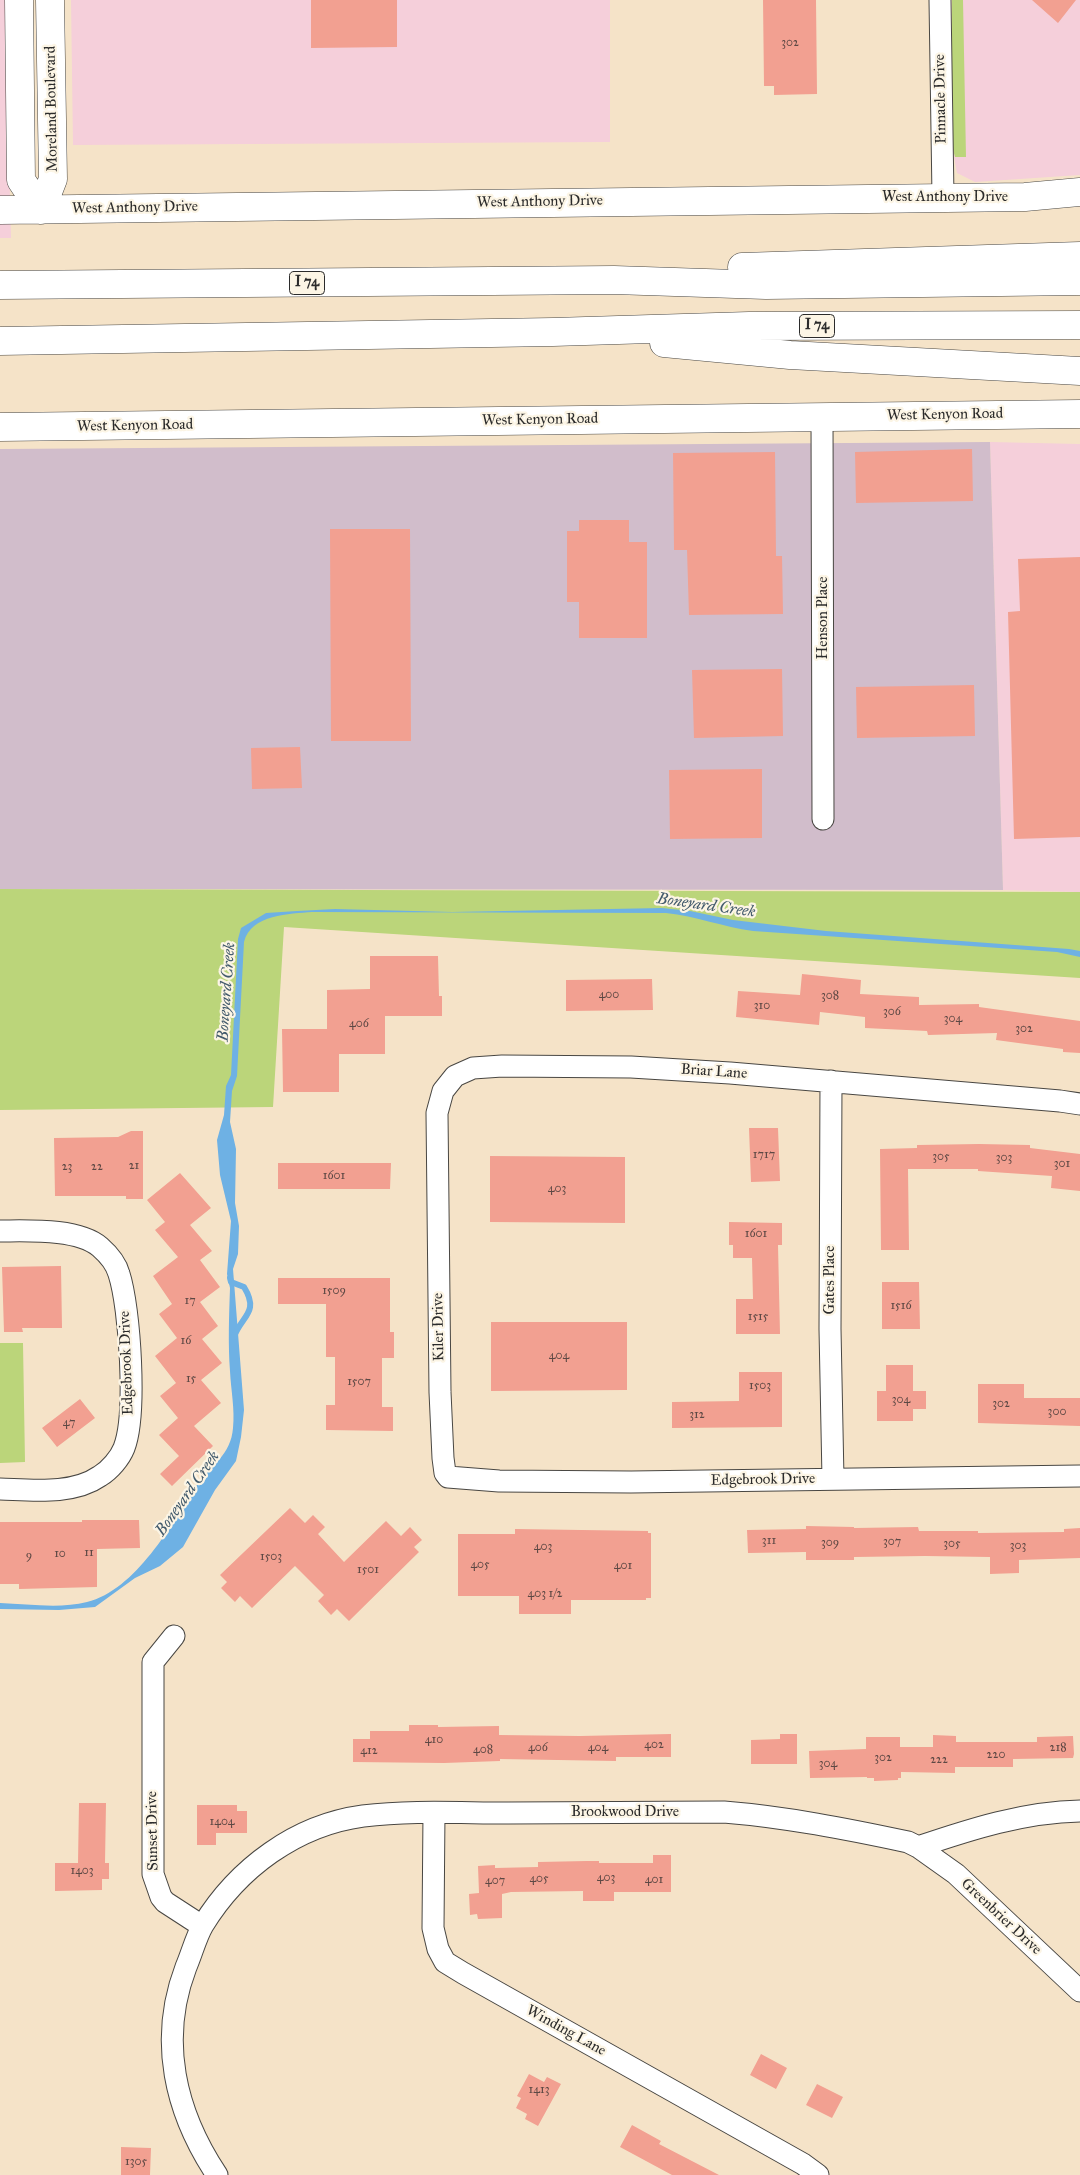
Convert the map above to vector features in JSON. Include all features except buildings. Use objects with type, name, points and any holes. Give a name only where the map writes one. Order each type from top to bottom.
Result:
[{"type":"main road","name":"Moreland Boulevard","points":[[19,0],[21,180],[41,210]]},
{"type":"main road","name":"Moreland Boulevard","points":[[41,210],[53,179],[50,0]]},
{"type":"main road","name":"West Anthony Drive","points":[[0,210],[1025,197],[1080,192]]},
{"type":"main road","points":[[614,280],[748,266],[1080,256]]},
{"type":"main road","name":"I 74","points":[[0,285],[614,280],[766,285],[1080,281]]},
{"type":"main road","name":"I 74","points":[[0,341],[554,332],[749,326],[1080,325]]},
{"type":"main road","points":[[554,332],[790,355],[1080,371]]},
{"type":"main road","name":"West Kenyon Road","points":[[0,428],[1080,414]]},
{"type":"street","name":"Pinnacle Drive","points":[[940,0],[943,197]]},
{"type":"street","name":"Henson Place","points":[[822,417],[823,819]]},
{"type":"street","name":"Briar Lane","points":[[438,1177],[437,1112],[443,1091],[455,1076],[473,1068],[502,1066],[631,1067],[830,1080],[1080,1104]]},
{"type":"street","name":"Gates Place","points":[[830,1080],[830,1329],[833,1479]]},
{"type":"street","name":"Kiler Drive","points":[[438,1177],[440,1392],[443,1458],[447,1476]]},
{"type":"street","name":"Edgebrook Drive","points":[[0,1231],[75,1235],[98,1245],[110,1256],[119,1273],[125,1298],[129,1347],[130,1421],[124,1448],[115,1462],[101,1476],[85,1484],[67,1489],[0,1489]]},
{"type":"street","name":"Edgebrook Drive","points":[[447,1476],[455,1479],[499,1481],[1080,1476]]},
{"type":"street","name":"Sunset Drive","points":[[174,1636],[153,1662],[153,1874],[161,1897],[165,1902],[202,1926]]},
{"type":"street","points":[[918,1847],[979,1826],[1026,1816],[1080,1811]]},
{"type":"street","name":"Brookwood Drive","points":[[202,1926],[224,1896],[253,1866],[276,1848],[306,1832],[328,1824],[362,1816],[434,1813],[724,1812],[773,1816],[843,1828],[908,1842],[918,1847]]},
{"type":"street","name":"Winding Lane","points":[[434,1813],[433,1928],[438,1949],[445,1962],[803,2164],[818,2175]]},
{"type":"street","name":"Greenbrier Drive","points":[[918,1847],[956,1874],[1080,1991]]},
{"type":"street","points":[[202,1926],[177,1992],[172,2022],[173,2058],[178,2090],[187,2121],[202,2151],[218,2175]]},
{"type":"shaded area","points":[[0,0],[5,0],[11,238],[0,238]]},
{"type":"shaded area","points":[[71,0],[610,0],[610,142],[73,145]]},
{"type":"shaded area","points":[[952,0],[1080,0],[1080,175],[975,182],[957,173],[952,146]]},
{"type":"shaded area","points":[[990,442],[1080,444],[1080,892],[1003,890]]},
{"type":"shaded area","points":[[990,442],[1003,890],[0,889],[0,449]]},
{"type":"green space","points":[[952,0],[963,0],[966,157],[955,157],[952,146]]},
{"type":"green space","points":[[0,889],[1080,892],[1080,978],[284,927],[273,1107],[0,1110]]},
{"type":"green space","points":[[0,1343],[23,1343],[25,1462],[0,1463]]},
{"type":"water","points":[[662,908],[690,911],[733,920],[826,931],[1069,949],[1080,951],[1080,957],[1057,952],[753,931],[666,913],[312,912],[272,917],[254,926],[244,942],[237,1076],[232,1091],[230,1122],[236,1149],[235,1203],[239,1226],[238,1254],[233,1269],[244,1410],[236,1461],[215,1490],[183,1547],[160,1566],[135,1578],[95,1607],[59,1610],[0,1609],[0,1603],[55,1606],[87,1602],[105,1595],[121,1584],[151,1554],[202,1478],[220,1459],[231,1437],[234,1414],[229,1351],[230,1288],[227,1274],[231,1221],[220,1175],[217,1140],[224,1115],[226,1086],[231,1075],[238,939],[241,928],[266,913],[335,909],[452,912]]},
{"type":"waterway","name":"Boneyard Creek","points":[[230,1278],[231,1282],[244,1287],[250,1303],[248,1314],[234,1337]]}]
